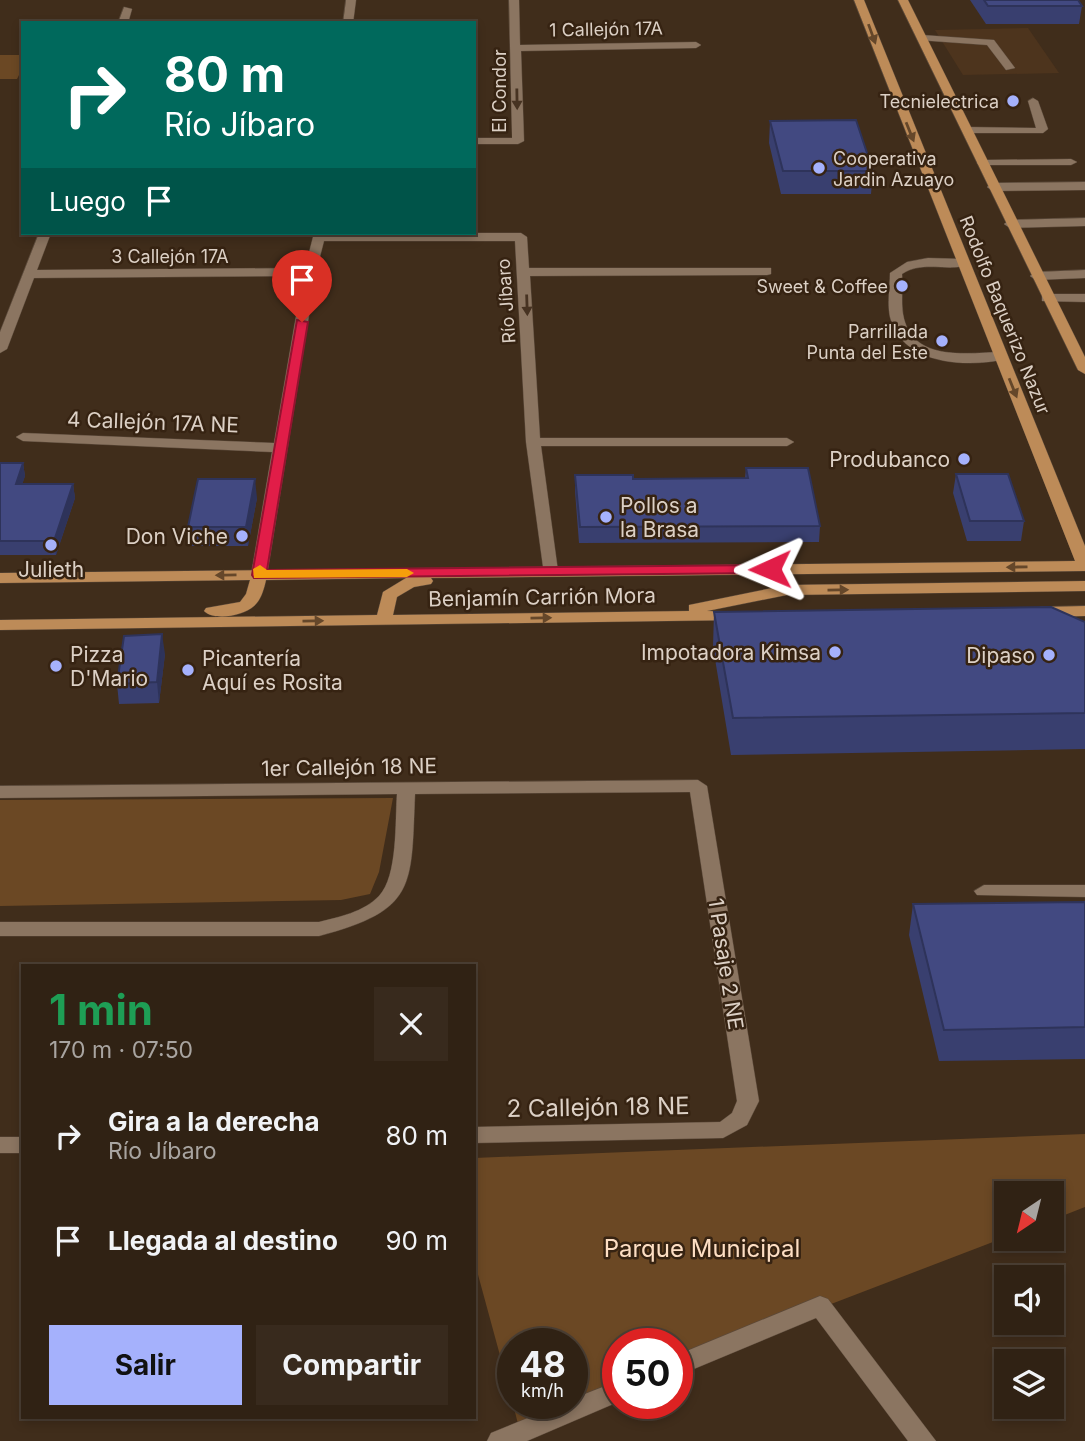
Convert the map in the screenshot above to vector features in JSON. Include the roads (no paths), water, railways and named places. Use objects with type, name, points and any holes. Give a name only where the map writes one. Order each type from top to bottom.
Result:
[{"type":"main road","name":"Rodolfo Baquerizo Nazur","points":[[859,0],[1085,566]]},
{"type":"main road","name":"Rodolfo Baquerizo Nazur","points":[[904,0],[968,130],[1010,224],[1084,364]]},
{"type":"main road","name":"Benjamín Carrión Mora","points":[[0,578],[1085,566]]},
{"type":"main road","points":[[384,620],[389,595],[410,582],[528,578],[550,572]]},
{"type":"main road","points":[[34,624],[111,614],[242,608],[255,596],[259,575]]},
{"type":"main road","points":[[650,616],[787,590],[1085,586]]},
{"type":"main road","points":[[1027,612],[1085,611]]},
{"type":"main road","name":"Benjamín Carrión Mora","points":[[0,625],[762,615]]},
{"type":"street","points":[[348,21],[351,0]]},
{"type":"street","name":"El Condor","points":[[476,141],[518,141],[514,0]]},
{"type":"street","points":[[124,21],[127,9]]},
{"type":"street","points":[[922,38],[990,42],[1010,68]]},
{"type":"street","name":"1 Callejón 17A","points":[[516,48],[696,45]]},
{"type":"street","points":[[968,130],[1042,129],[1033,101]]},
{"type":"street","points":[[983,163],[1071,162]]},
{"type":"street","points":[[993,187],[1085,186]]},
{"type":"street","points":[[1010,224],[1085,222]]},
{"type":"street","points":[[0,349],[45,235]]},
{"type":"street","name":"Río Jíbaro","points":[[259,575],[310,272],[319,237],[521,237],[526,272],[533,442],[550,572]]},
{"type":"street","points":[[963,263],[919,263],[896,273],[897,320],[912,347],[922,352],[939,356],[1001,356]]},
{"type":"street","points":[[526,272],[767,271]]},
{"type":"street","name":"3 Callejón 17A","points":[[29,274],[310,272]]},
{"type":"street","points":[[1036,276],[1085,274]]},
{"type":"street","points":[[1048,298],[1085,298]]},
{"type":"street","name":"4 Callejón 17A NE","points":[[23,437],[281,448]]},
{"type":"street","points":[[533,442],[787,442]]},
{"type":"street","name":"1er Callejón 18 NE","points":[[0,793],[698,786]]},
{"type":"street","name":"1 Pasaje 2 NE","points":[[698,786],[748,1101],[738,1122],[723,1130]]},
{"type":"street","points":[[0,929],[319,929],[358,919],[386,901],[398,881],[406,789]]},
{"type":"street","points":[[984,891],[1085,891]]},
{"type":"street","name":"2 Callejón 18 NE","points":[[476,1135],[723,1130]]},
{"type":"street","points":[[0,1145],[21,1144]]},
{"type":"street","points":[[693,1359],[820,1306],[923,1441]]},
{"type":"street","points":[[500,1441],[602,1398]]},
{"type":"place","name":"Tecnielectrica","points":[[1013,101]]},
{"type":"place","name":"Cooperativa Jardin Azuayo","points":[[819,168]]},
{"type":"place","name":"Sweet & Coffee","points":[[902,286]]},
{"type":"place","name":"Parrillada Punta del Este","points":[[942,341]]},
{"type":"place","name":"Produbanco","points":[[964,459]]},
{"type":"place","name":"Pollos a la Brasa","points":[[606,517]]},
{"type":"place","name":"Don Viche","points":[[242,536]]},
{"type":"place","name":"Julieth","points":[[51,545]]},
{"type":"place","name":"Impotadora Kimsa","points":[[835,652]]},
{"type":"place","name":"Dipaso","points":[[1049,655]]},
{"type":"place","name":"Pizza D'Mario","points":[[56,666]]},
{"type":"place","name":"Picantería Aquí es Rosita","points":[[188,670]]},
{"type":"park label","name":"Parque Municipal","points":[[702,1248]]}]
